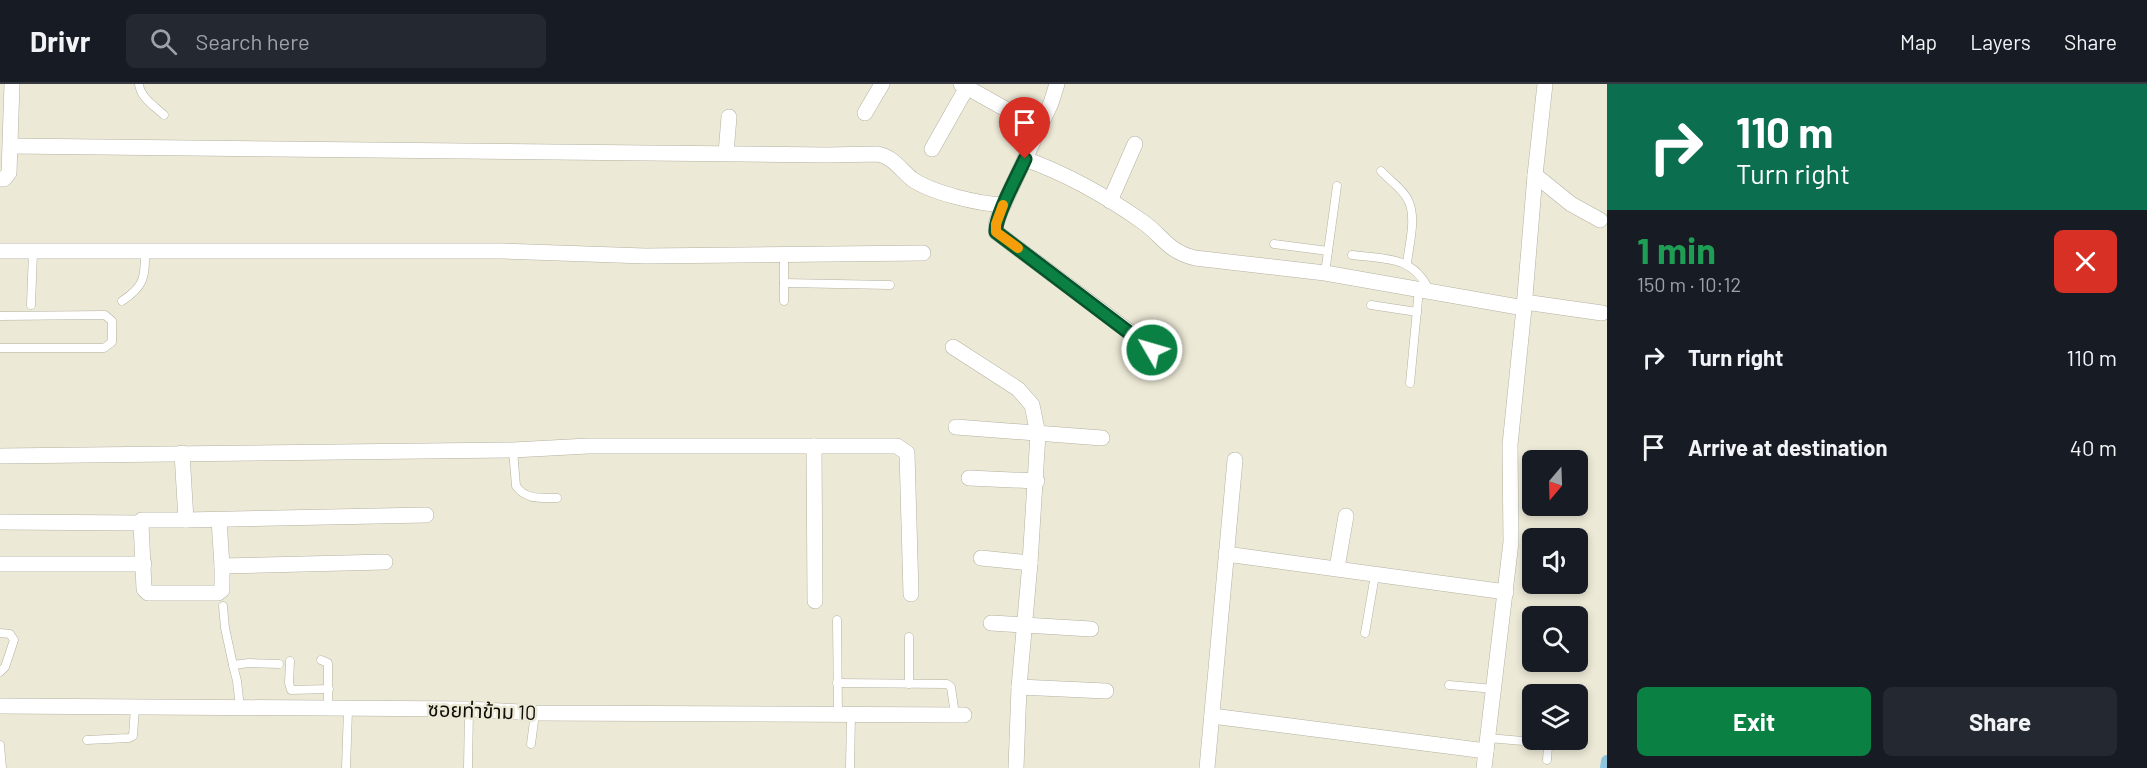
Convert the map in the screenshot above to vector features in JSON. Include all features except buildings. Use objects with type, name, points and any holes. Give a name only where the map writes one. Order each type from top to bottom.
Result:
[{"type":"street","points":[[0,179],[4,179],[9,173],[12,84]]},
{"type":"street","points":[[865,113],[882,84]]},
{"type":"street","points":[[1057,84],[1051,103],[996,224],[996,232],[1150,347],[1154,354],[1148,367]]},
{"type":"street","points":[[1484,768],[1511,542],[1510,445],[1545,84]]},
{"type":"street","points":[[932,149],[964,86],[1009,111]]},
{"type":"street","points":[[726,153],[729,117]]},
{"type":"street","points":[[1110,201],[1135,144]]},
{"type":"street","points":[[11,146],[878,154],[885,156],[923,185],[955,196],[994,205],[1004,205]]},
{"type":"street","points":[[1025,159],[1078,182],[1144,223],[1176,252],[1195,258],[1325,273],[1524,305],[1602,313]]},
{"type":"street","points":[[1535,175],[1571,204],[1600,220]]},
{"type":"street","points":[[0,251],[501,251],[645,256],[923,253]]},
{"type":"street","points":[[953,347],[1018,389],[1032,405],[1038,434],[1019,687],[1016,768]]},
{"type":"street","points":[[956,427],[1102,438]]},
{"type":"street","points":[[814,446],[816,601]]},
{"type":"street","points":[[0,456],[513,450],[588,447],[897,446],[906,451],[911,594]]},
{"type":"street","points":[[182,453],[186,520]]},
{"type":"street","points":[[1207,768],[1235,460]]},
{"type":"street","points":[[969,478],[1036,481]]},
{"type":"street","points":[[0,522],[141,523],[142,520],[426,515]]},
{"type":"street","points":[[1337,568],[1346,516]]},
{"type":"street","points":[[141,523],[144,589],[148,593],[218,593],[222,590],[219,520]]},
{"type":"street","points":[[1226,554],[1506,592]]},
{"type":"street","points":[[981,558],[1030,563]]},
{"type":"street","points":[[222,566],[385,562]]},
{"type":"street","points":[[0,564],[144,564]]},
{"type":"street","points":[[991,623],[1091,629]]},
{"type":"street","points":[[1019,687],[1106,691]]},
{"type":"street","name":"ซอยท่าข้าม 10","points":[[0,706],[469,709],[535,713],[959,715]]},
{"type":"street","points":[[1212,717],[1487,744]]},
{"type":"lane","points":[[139,84],[139,89],[147,100],[164,115]]},
{"type":"lane","points":[[1381,171],[1408,198],[1411,208],[1407,263]]},
{"type":"lane","points":[[1325,273],[1337,186]]},
{"type":"lane","points":[[1274,244],[1328,251]]},
{"type":"lane","points":[[122,301],[139,288],[145,277],[145,251]]},
{"type":"lane","points":[[31,305],[33,252]]},
{"type":"lane","points":[[1352,255],[1407,263],[1424,279],[1424,290],[1417,312],[1410,383]]},
{"type":"lane","points":[[783,256],[784,301]]},
{"type":"lane","points":[[784,283],[890,285]]},
{"type":"lane","points":[[1371,305],[1417,312]]},
{"type":"lane","points":[[0,316],[105,315],[112,321],[112,342],[104,348],[0,348]]},
{"type":"lane","points":[[513,450],[518,489],[530,497],[557,498]]},
{"type":"lane","points":[[1365,633],[1375,575]]},
{"type":"lane","points":[[223,606],[240,708]]},
{"type":"lane","points":[[837,620],[837,683],[844,715],[850,768]]},
{"type":"lane","points":[[0,633],[6,632],[14,640],[5,667],[0,672]]},
{"type":"lane","points":[[909,637],[909,684]]},
{"type":"lane","points":[[321,660],[328,663],[328,708]]},
{"type":"lane","points":[[290,661],[291,690],[328,689]]},
{"type":"lane","points":[[233,665],[279,664]]},
{"type":"lane","points":[[837,683],[947,684],[951,687],[959,715]]},
{"type":"lane","points":[[1449,685],[1494,689]]},
{"type":"lane","points":[[87,740],[133,736],[135,707]]},
{"type":"lane","points":[[468,768],[469,709]]},
{"type":"lane","points":[[346,768],[348,710]]},
{"type":"lane","points":[[531,744],[535,713]]},
{"type":"lane","points":[[1487,744],[1546,743],[1548,746],[1547,760]]},
{"type":"lane","points":[[0,745],[2,768]]},
{"type":"waterway","points":[[1606,768],[1607,761]]},
{"type":"slow traffic","points":[[1003,205],[995,227],[996,232],[1018,248]]},
{"type":"route","points":[[1025,159],[1001,210],[995,227],[996,232],[1152,350]]}]
